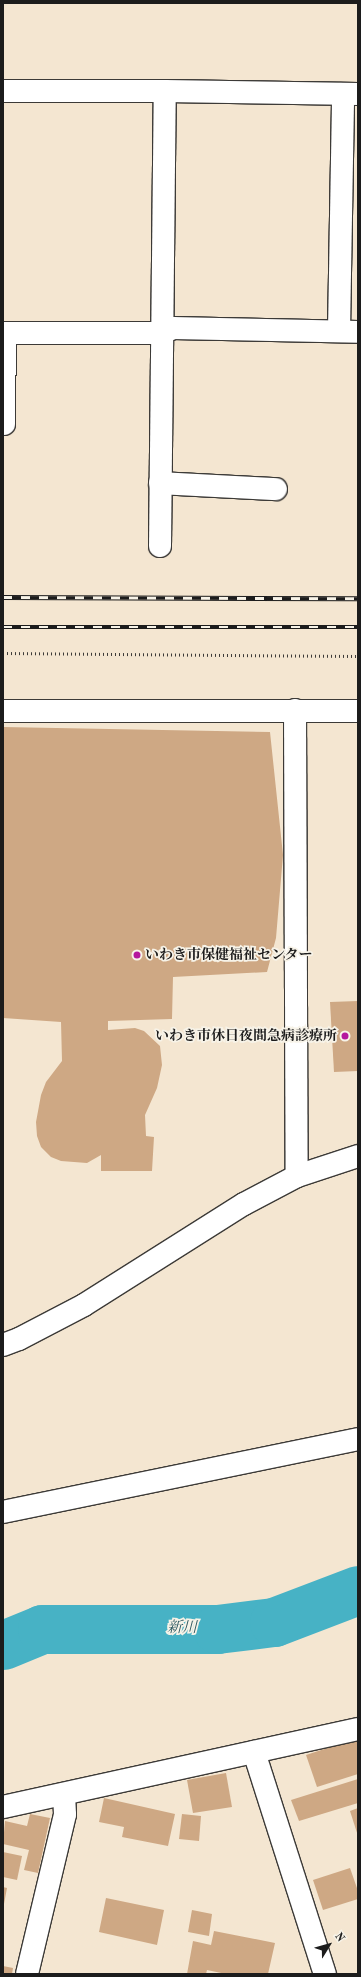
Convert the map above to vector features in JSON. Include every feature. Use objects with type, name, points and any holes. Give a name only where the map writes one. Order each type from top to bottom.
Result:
[{"type":"street","points":[[3,91],[165,91],[350,94],[348,331],[172,328],[162,333],[5,333],[4,424]]},
{"type":"street","points":[[160,546],[165,91]]},
{"type":"street","points":[[160,483],[276,489]]},
{"type":"street","points":[[295,710],[297,1176]]},
{"type":"street","points":[[3,711],[358,711]]},
{"type":"street","points":[[3,1345],[84,1305],[244,1204],[297,1176],[358,1156]]},
{"type":"street","points":[[3,1512],[358,1439]]},
{"type":"street","points":[[3,1807],[358,1729]]},
{"type":"street","points":[[254,1752],[325,1974]]},
{"type":"street","points":[[27,1974],[65,1814],[64,1794]]},
{"type":"path","points":[[3,654],[358,656]]},
{"type":"building","name":"いわき市保健福祉センター","points":[[3,727],[270,732],[283,855],[276,938],[267,972],[173,977],[172,1019],[108,1021],[108,1030],[135,1028],[144,1031],[160,1046],[162,1065],[157,1088],[145,1115],[146,1136],[154,1137],[152,1171],[101,1171],[101,1155],[87,1163],[61,1161],[51,1157],[41,1147],[37,1136],[36,1122],[41,1095],[46,1082],[62,1061],[61,1022],[3,1018]]},
{"type":"building","name":"いわき市休日夜間急病診療所","points":[[358,1001],[358,1071],[334,1072],[330,1002]]},
{"type":"building","points":[[358,1738],[358,1774],[317,1787],[306,1755]]},
{"type":"building","points":[[226,1773],[232,1807],[193,1813],[187,1780]]},
{"type":"building","points":[[358,1779],[358,1803],[299,1821],[291,1800]]},
{"type":"building","points":[[104,1798],[175,1814],[168,1846],[122,1837],[124,1827],[99,1822]]},
{"type":"building","points":[[358,1808],[358,1836],[350,1811]]},
{"type":"building","points":[[30,1814],[50,1818],[38,1873],[24,1870],[29,1850],[3,1844],[5,1821],[27,1826]]},
{"type":"building","points":[[182,1814],[201,1816],[199,1841],[179,1839]]},
{"type":"building","points":[[3,1852],[22,1856],[17,1880],[3,1877]]},
{"type":"building","points":[[350,1868],[358,1891],[358,1899],[323,1910],[313,1880]]},
{"type":"building","points":[[3,1887],[7,1888],[4,1904],[3,1904]]},
{"type":"building","points":[[106,1898],[164,1910],[157,1945],[99,1932]]},
{"type":"building","points":[[192,1910],[212,1914],[209,1936],[188,1932]]},
{"type":"building","points":[[214,1931],[275,1943],[268,1974],[226,1974],[207,1970],[206,1974],[187,1974],[193,1941],[211,1945]]},
{"type":"building","points":[[3,1966],[13,1968],[12,1974],[3,1974]]},
{"type":"waterway","name":"新川","points":[[3,1645],[42,1629],[217,1629],[274,1622],[358,1590]]},
{"type":"railway","points":[[3,597],[358,598]]},
{"type":"railway","points":[[3,627],[358,627]]},
{"type":"place","name":"いわき市保健福祉センター","points":[[137,955]]},
{"type":"place","name":"いわき市休日夜間急病診療所","points":[[345,1036]]}]
